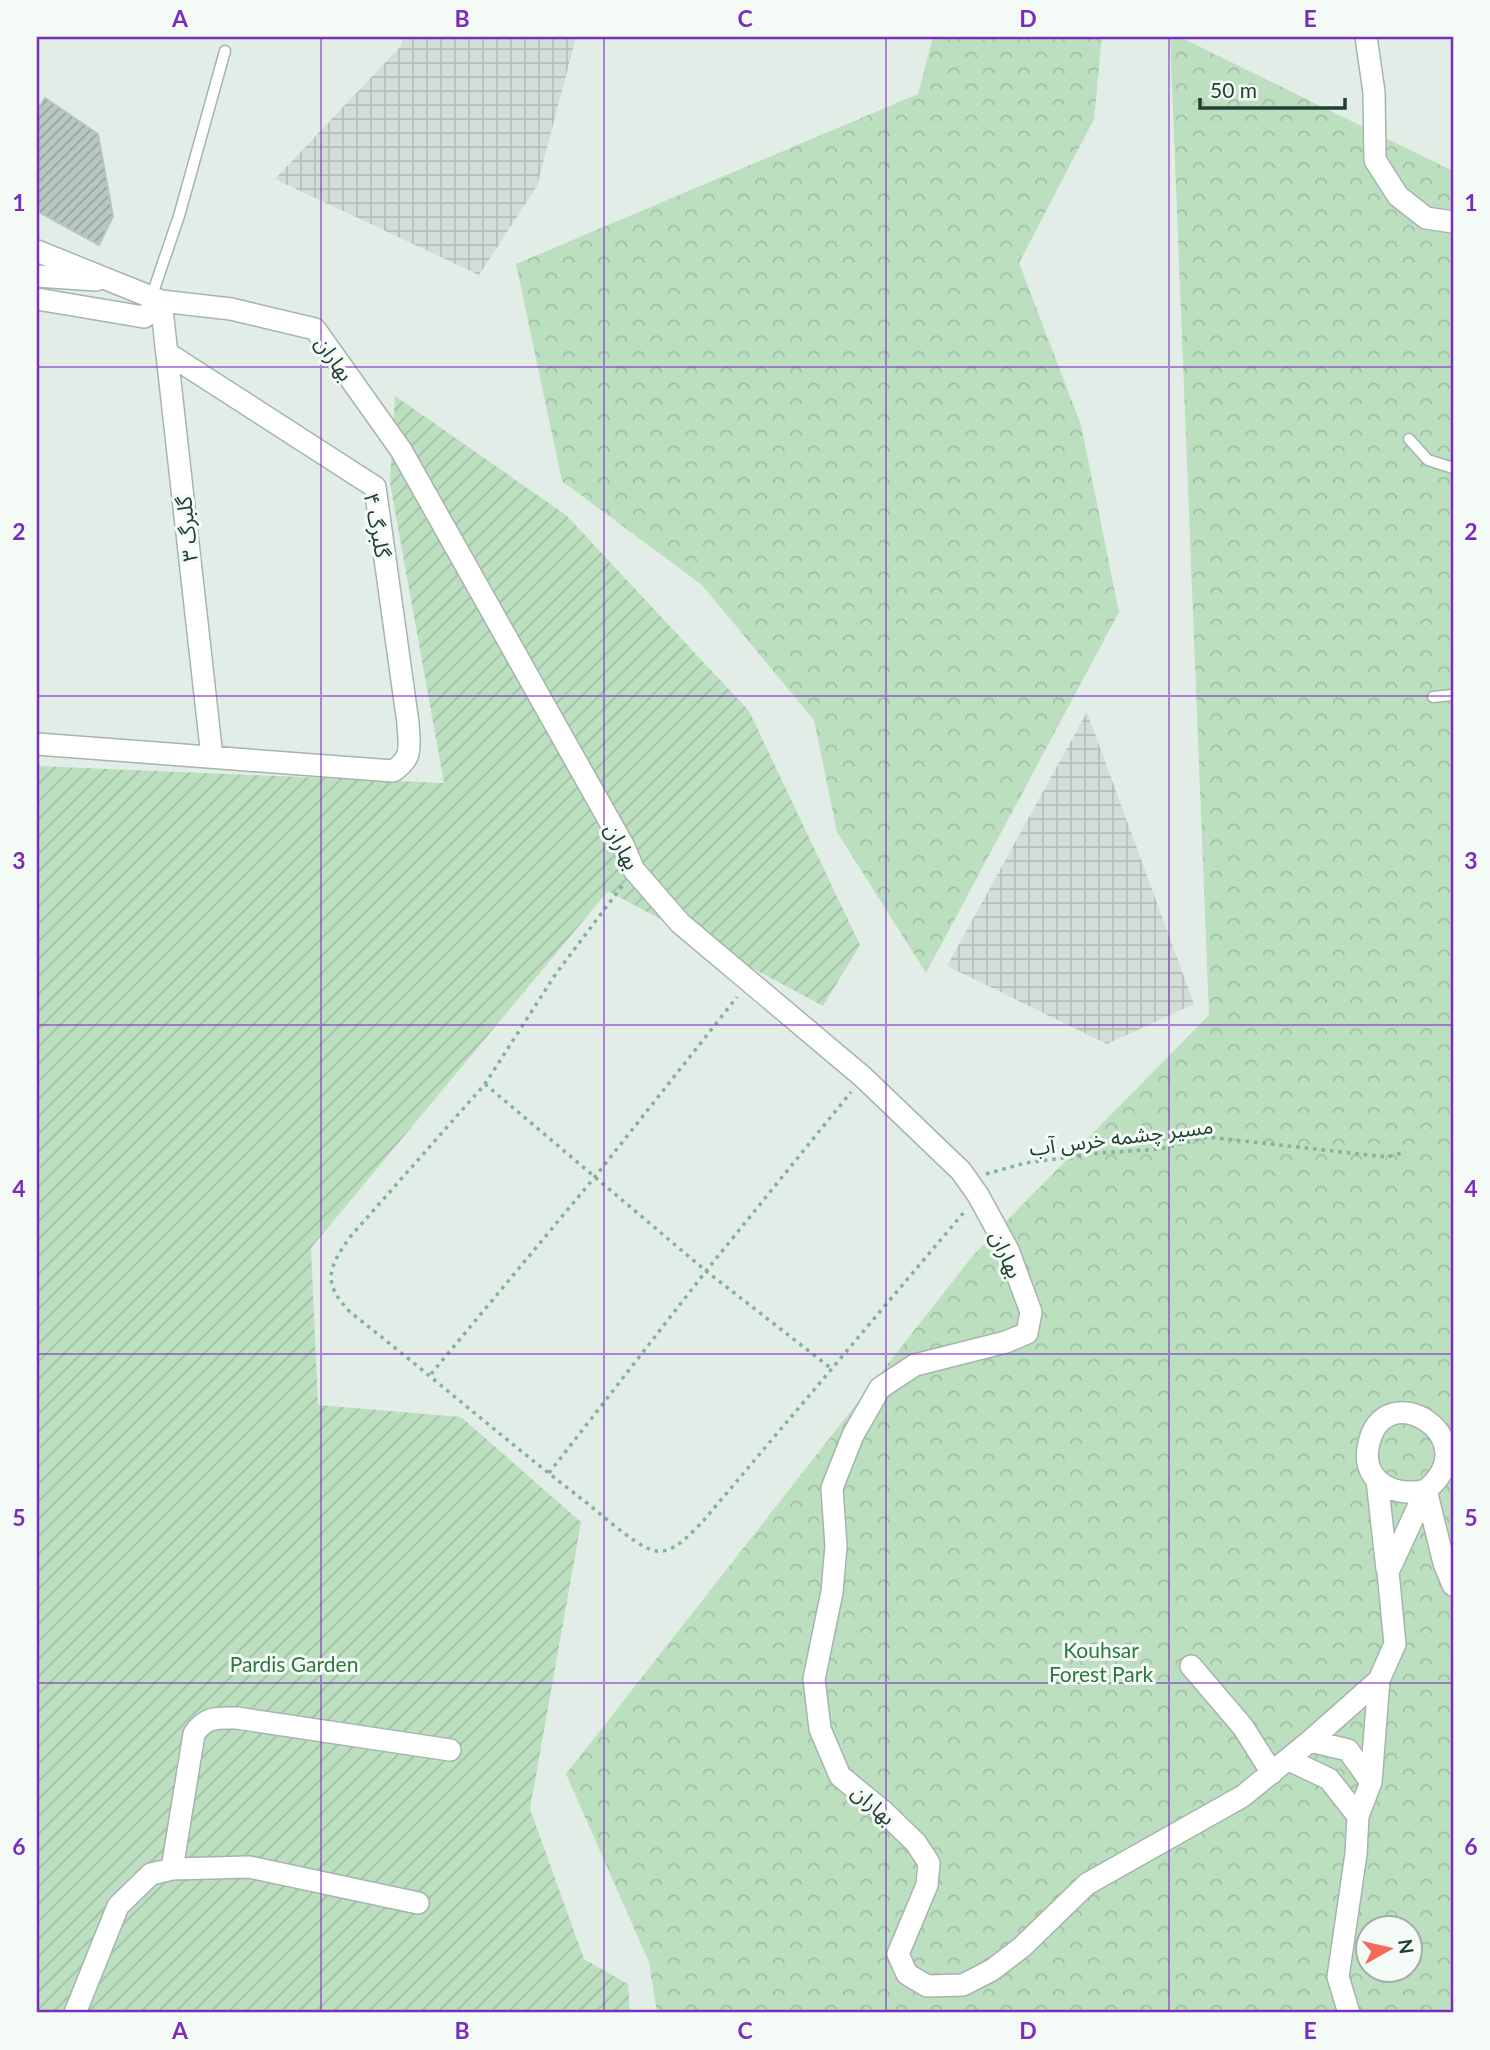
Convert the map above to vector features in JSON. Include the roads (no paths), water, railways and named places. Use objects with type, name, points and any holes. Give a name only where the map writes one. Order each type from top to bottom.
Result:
[{"type":"street","points":[[1366,37],[1374,92],[1375,160],[1398,195],[1426,218],[1453,222]]},
{"type":"street","name":"بهاران","points":[[37,251],[161,301],[231,309],[315,329],[401,450],[623,845],[634,870],[680,923],[863,1077],[972,1187],[1009,1250],[1031,1312],[1027,1333],[1006,1342],[915,1365],[880,1388],[853,1435],[832,1488],[836,1546],[832,1592],[814,1679],[820,1729],[840,1776],[916,1843],[929,1863],[928,1885],[898,1954],[908,1974],[928,1986],[963,1985],[992,1970],[1022,1947],[1087,1884],[1243,1796],[1289,1760],[1379,1681]]},
{"type":"street","points":[[37,276],[116,281]]},
{"type":"street","points":[[37,299],[145,317],[161,301]]},
{"type":"street","name":"گلبرگ ۳","points":[[161,301],[212,757]]},
{"type":"street","name":"گلبرگ ۴","points":[[167,353],[375,487],[408,723],[409,752],[404,763],[393,771],[212,757]]},
{"type":"street","points":[[37,744],[212,757]]},
{"type":"street","points":[[1413,1412],[1426,1416],[1444,1434],[1448,1460],[1444,1472],[1426,1490],[1413,1494],[1388,1489],[1377,1480],[1370,1468],[1367,1454],[1369,1440],[1387,1418],[1413,1412]]},
{"type":"street","points":[[1349,2013],[1338,1977],[1356,1854],[1358,1816],[1371,1782],[1379,1681],[1395,1644],[1377,1480]]},
{"type":"street","points":[[1388,1572],[1426,1490]]},
{"type":"street","points":[[1426,1490],[1444,1563],[1453,1585]]},
{"type":"street","points":[[1191,1666],[1243,1727],[1272,1773]]},
{"type":"street","points":[[172,1869],[194,1734],[201,1723],[216,1718],[237,1718],[450,1750]]},
{"type":"street","points":[[1310,1741],[1348,1750],[1371,1782]]},
{"type":"street","points":[[1289,1760],[1329,1779],[1358,1816]]},
{"type":"street","points":[[75,2013],[118,1906],[151,1874],[172,1869],[248,1867],[418,1903]]},
{"type":"lane","points":[[145,317],[179,216],[225,51]]},
{"type":"lane","points":[[1409,439],[1428,460],[1453,468]]},
{"type":"lane","points":[[1433,697],[1453,695]]},
{"type":"park label","name":"Kouhsar Forest Park","points":[[1101,1661]]},
{"type":"park label","name":"Pardis Garden","points":[[294,1663]]}]
